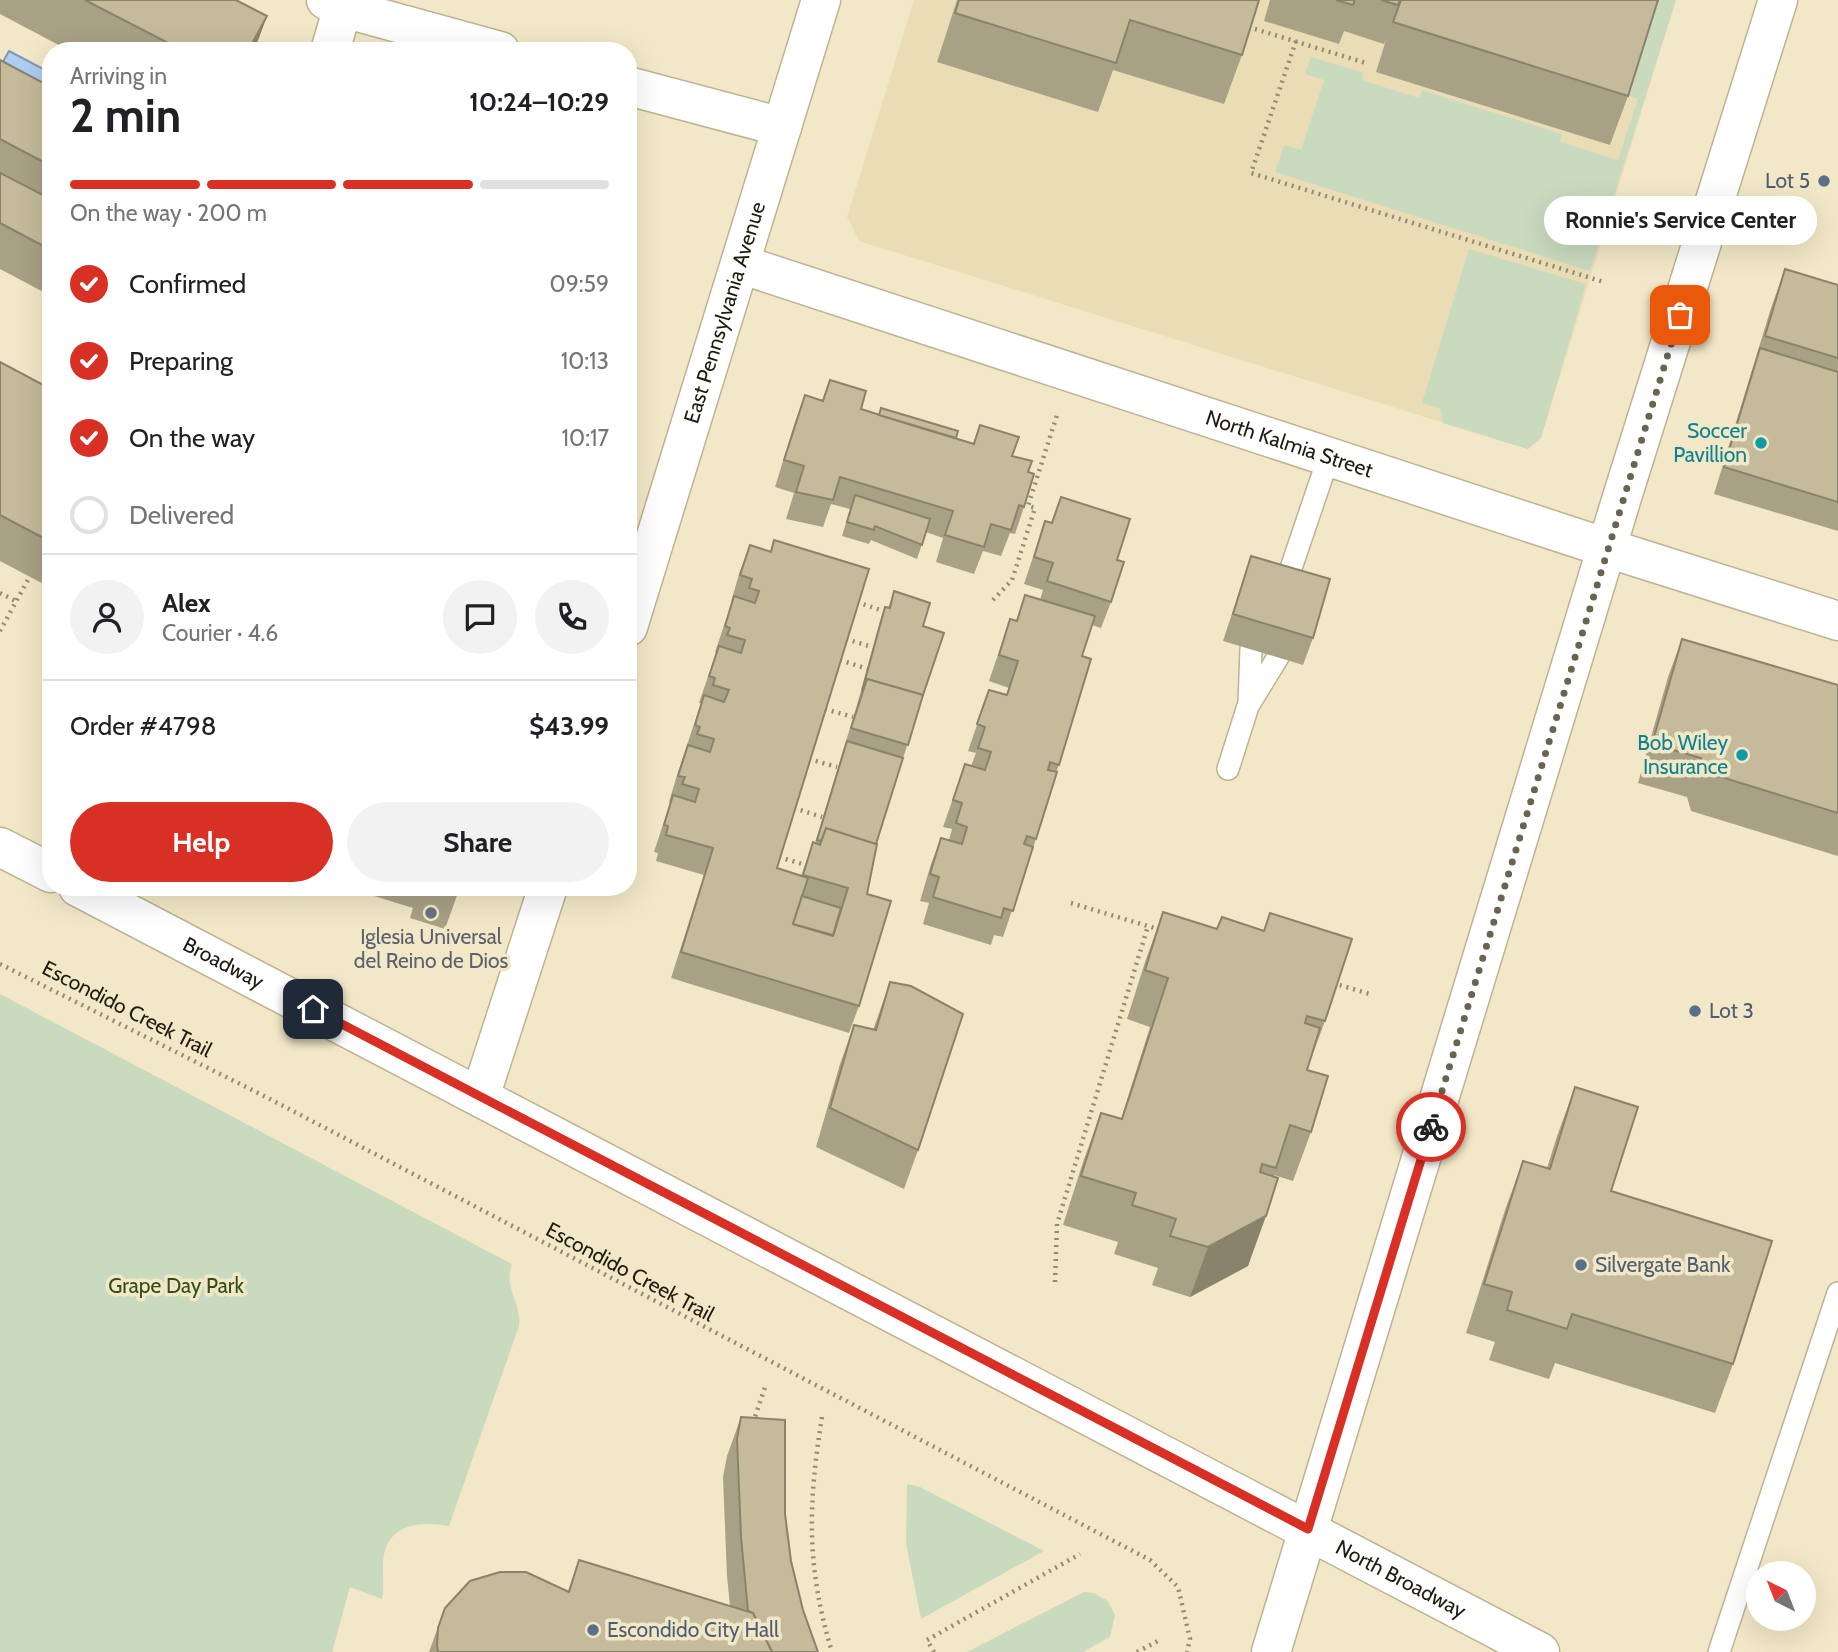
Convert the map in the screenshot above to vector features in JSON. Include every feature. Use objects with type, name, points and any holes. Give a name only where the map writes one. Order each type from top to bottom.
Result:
[{"type":"main road","name":"East Pennsylvania Avenue","points":[[637,598],[821,0]]},
{"type":"main road","points":[[1270,1652],[1607,548],[1778,0]]},
{"type":"main road","points":[[332,42],[338,3],[470,42]]},
{"type":"main road","points":[[637,88],[782,127]]},
{"type":"main road","name":"North Kalmia Street","points":[[740,264],[1838,621]]},
{"type":"main road","points":[[0,847],[42,868]]},
{"type":"main road","name":"Broadway","points":[[95,896],[480,1097]]},
{"type":"main road","points":[[480,1097],[545,896]]},
{"type":"main road","name":"North Broadway","points":[[480,1097],[1540,1652]]},
{"type":"lane","points":[[1269,591],[1288,577],[1329,456]]},
{"type":"lane","points":[[1288,577],[1296,599]]},
{"type":"lane","points":[[1248,706],[1251,649]]},
{"type":"lane","points":[[1228,769],[1248,706],[1278,657]]},
{"type":"lane","points":[[1719,1652],[1838,1293]]},
{"type":"path","points":[[1255,29],[1366,63]]},
{"type":"path","points":[[1296,41],[1251,173],[1604,282]]},
{"type":"path","points":[[993,600],[1012,580],[1035,508],[1028,506],[1055,419],[1074,372]]},
{"type":"path","points":[[0,631],[30,576]]},
{"type":"path","points":[[0,593],[16,601]]},
{"type":"path","points":[[857,602],[888,612]]},
{"type":"path","points":[[846,639],[872,646]]},
{"type":"path","points":[[840,660],[868,668]]},
{"type":"path","points":[[825,709],[853,717]]},
{"type":"path","points":[[809,759],[837,767]]},
{"type":"path","points":[[794,808],[822,817]]},
{"type":"path","points":[[779,857],[812,867]]},
{"type":"path","points":[[1071,903],[1174,934]]},
{"type":"path","points":[[1055,1282],[1057,1224],[1148,926]]},
{"type":"path","name":"Escondido Creek Trail","points":[[0,964],[268,1098],[1150,1560],[1178,1587],[1191,1639],[1187,1652]]},
{"type":"path","points":[[1331,982],[1370,994]]},
{"type":"path","points":[[751,1433],[765,1387]]},
{"type":"path","points":[[822,1417],[810,1528],[816,1587],[832,1652]]},
{"type":"path","points":[[933,1652],[927,1640],[1080,1554]]},
{"type":"path","points":[[1137,1652],[1158,1641]]},
{"type":"shaded area","points":[[914,0],[1676,0],[1541,438],[1528,449],[859,241],[847,217]]},
{"type":"green space","points":[[1656,0],[1676,0],[1590,271],[1275,172],[1284,145],[1301,150],[1324,80],[1305,74],[1311,57],[1364,73],[1362,80],[1419,98],[1422,90],[1562,134],[1560,142],[1618,160],[1638,99],[1626,95]]},
{"type":"green space","points":[[1469,249],[1586,284],[1541,438],[1528,449],[1443,423],[1441,409],[1422,403]]},
{"type":"green space","name":"Grape Day Park","points":[[0,994],[512,1264],[510,1281],[518,1310],[519,1326],[449,1526],[424,1524],[402,1529],[394,1535],[384,1556],[382,1599],[350,1587],[332,1652],[0,1652]]},
{"type":"green space","points":[[907,1484],[920,1487],[1044,1551],[921,1619],[906,1543]]},
{"type":"green space","points":[[1084,1592],[1094,1593],[1108,1601],[1115,1615],[1110,1637],[1083,1652],[967,1652]]},
{"type":"water","points":[[9,51],[42,68],[42,110],[0,67]]},
{"type":"building","points":[[85,0],[236,0],[267,16],[253,42],[166,42]]},
{"type":"building","points":[[959,0],[1259,0],[1242,55],[1130,20],[1116,63],[955,13]]},
{"type":"building","points":[[1336,0],[1355,0],[1353,5]]},
{"type":"building","points":[[1381,0],[1400,0],[1398,5]]},
{"type":"building","points":[[1401,0],[1658,0],[1628,96],[1393,22]]},
{"type":"building","points":[[0,60],[42,82],[42,161],[0,139]]},
{"type":"building","points":[[0,173],[42,194],[42,245],[0,223]]},
{"type":"building","points":[[1785,269],[1838,285],[1838,358],[1765,336]]},
{"type":"building","points":[[1760,348],[1838,372],[1838,502],[1724,467]]},
{"type":"building","points":[[0,362],[42,384],[42,537],[0,515]]},
{"type":"building","points":[[830,380],[866,391],[861,409],[974,444],[980,425],[1019,437],[1012,456],[1032,461],[1028,472],[1034,474],[1024,507],[1019,505],[1011,530],[991,524],[984,547],[945,535],[953,511],[840,477],[833,500],[796,492],[804,466],[784,460],[805,395],[823,401]]},
{"type":"building","points":[[881,408],[958,431],[956,438],[879,415]]},
{"type":"building","points":[[855,495],[930,519],[922,545],[875,526],[874,530],[847,522]]},
{"type":"building","points":[[1061,497],[1130,519],[1117,560],[1124,562],[1111,602],[1047,581],[1053,563],[1034,557],[1045,521],[1052,523]]},
{"type":"building","points":[[774,540],[869,569],[777,868],[808,878],[793,924],[833,936],[848,888],[803,875],[813,842],[820,845],[826,828],[877,844],[867,894],[891,901],[859,1006],[681,952],[713,848],[666,835],[668,826],[664,825],[673,795],[695,802],[699,789],[682,784],[685,777],[678,776],[688,745],[710,752],[714,739],[697,734],[700,727],[695,725],[704,695],[724,702],[729,690],[713,685],[715,678],[709,676],[719,646],[741,653],[745,640],[727,635],[730,628],[725,626],[734,596],[755,603],[759,591],[749,588],[752,579],[740,575],[750,545],[771,552]]},
{"type":"building","points":[[1251,556],[1330,579],[1313,638],[1233,614]]},
{"type":"building","points":[[894,591],[930,603],[923,626],[944,633],[923,695],[867,679],[862,691],[885,607],[890,608]]},
{"type":"building","points":[[1025,595],[1095,616],[1082,656],[1091,659],[1059,765],[1050,762],[1048,770],[1057,772],[1036,839],[1027,836],[1024,844],[1033,847],[1013,911],[1004,908],[1001,918],[933,897],[939,877],[930,874],[941,838],[962,844],[967,827],[956,823],[962,803],[953,800],[965,764],[985,770],[991,752],[978,748],[985,727],[977,724],[989,690],[1007,695],[1018,661],[999,655],[1010,619],[1017,621]]},
{"type":"building","name":"Bob Wiley Insurance","points":[[1682,639],[1838,685],[1838,813],[1705,772],[1701,758],[1652,744]]},
{"type":"building","points":[[867,679],[923,695],[908,745],[851,728]]},
{"type":"building","points":[[847,741],[903,758],[876,844],[826,828],[821,841],[817,840]]},
{"type":"building","points":[[802,896],[841,908],[833,935],[793,924]]},
{"type":"building","points":[[1163,912],[1217,929],[1222,917],[1264,931],[1270,913],[1352,939],[1325,1021],[1307,1016],[1305,1023],[1320,1028],[1307,1070],[1328,1076],[1311,1132],[1290,1125],[1276,1168],[1262,1164],[1260,1172],[1278,1178],[1266,1216],[1208,1247],[1170,1236],[1176,1219],[1132,1205],[1136,1193],[1081,1176],[1101,1113],[1122,1119],[1168,978],[1145,970]]},
{"type":"building","points":[[890,982],[911,986],[963,1014],[918,1150],[830,1108],[854,1025],[876,1030]]},
{"type":"building","name":"Silvergate Bank","points":[[1575,1087],[1638,1107],[1611,1191],[1772,1241],[1733,1364],[1572,1314],[1567,1329],[1507,1310],[1512,1292],[1484,1284],[1523,1161],[1550,1169]]},
{"type":"building","points":[[741,1417],[785,1420],[785,1514],[791,1561],[803,1610],[818,1652],[772,1652],[753,1613],[748,1611],[741,1537],[737,1439]]},
{"type":"building","points":[[579,1560],[753,1613],[772,1652],[438,1652],[438,1628],[445,1608],[470,1581],[500,1572],[526,1572],[569,1592]]},
{"type":"way so far","points":[[1431,1127],[1680,315]]},
{"type":"place","name":"Lot 5","points":[[1824,181]]},
{"type":"place","name":"Ronnie's Service Center","points":[[1680,315]]},
{"type":"place","name":"Soccer Pavillion","points":[[1761,443]]},
{"type":"place","name":"Bob Wiley Insurance","points":[[1742,755]]},
{"type":"place","name":"Iglesia Universal del Reino de Dios","points":[[431,913]]},
{"type":"place","name":"Lot 3","points":[[1695,1011]]},
{"type":"place","name":"Silvergate Bank","points":[[1581,1265]]},
{"type":"place","name":"Escondido City Hall","points":[[593,1630]]},
{"type":"route","points":[[313,1009],[1308,1529],[1431,1127]]}]
